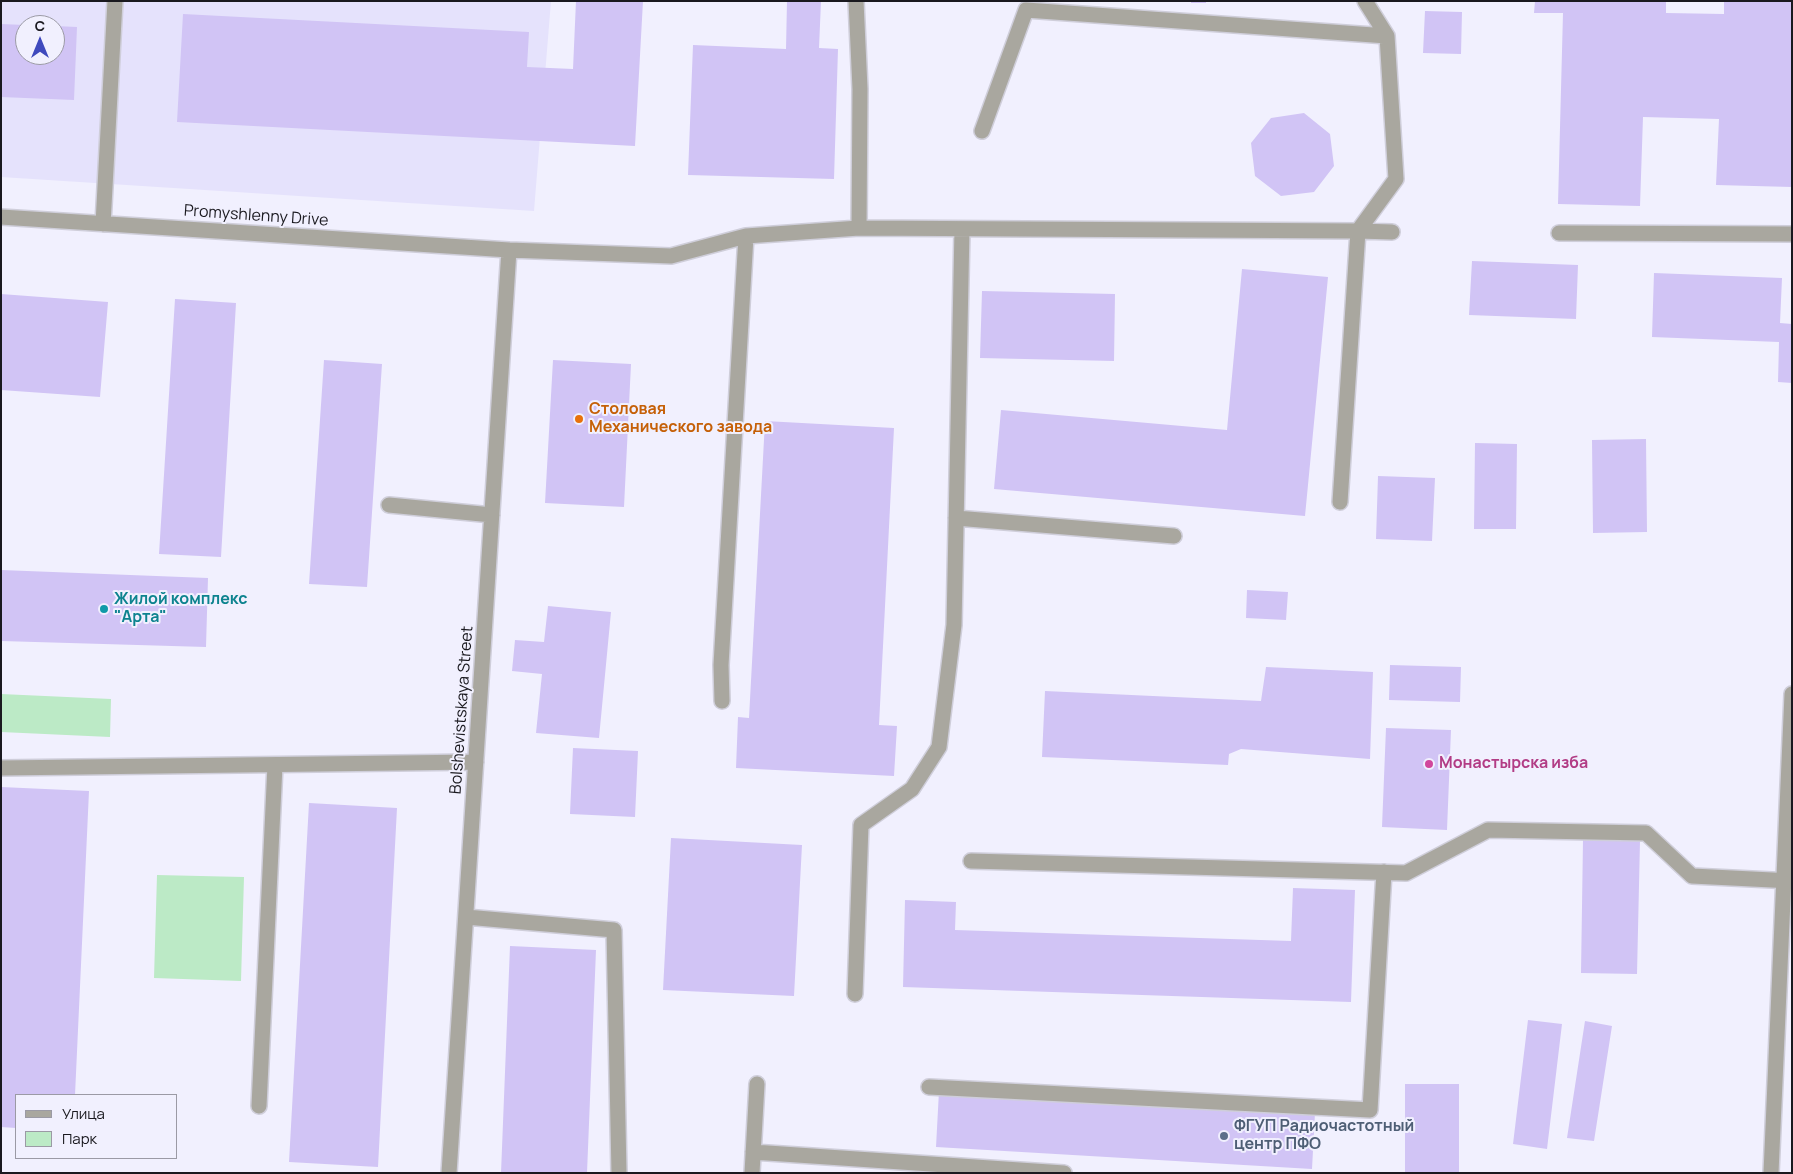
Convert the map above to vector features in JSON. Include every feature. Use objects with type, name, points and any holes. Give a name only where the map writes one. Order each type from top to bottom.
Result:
[{"type":"street","points":[[103,224],[115,1]]},
{"type":"street","points":[[856,1],[860,89],[859,228]]},
{"type":"street","points":[[1340,502],[1358,231],[1396,178],[1387,36],[1365,1]]},
{"type":"street","points":[[982,131],[1026,10],[1387,36]]},
{"type":"street","name":"Promyshlenny Drive","points":[[1,218],[510,250],[671,256],[746,236],[859,228],[1392,232]]},
{"type":"street","points":[[855,994],[861,824],[912,789],[938,747],[954,625],[962,229]]},
{"type":"street","points":[[1558,233],[1792,234]]},
{"type":"street","points":[[722,701],[721,665],[746,236]]},
{"type":"street","name":"Bolshevistskaya Street","points":[[449,1173],[510,250]]},
{"type":"street","points":[[389,505],[492,515]]},
{"type":"street","points":[[956,518],[1174,536]]},
{"type":"street","points":[[1771,1173],[1787,881],[1792,694]]},
{"type":"street","points":[[1,768],[476,762]]},
{"type":"street","points":[[259,1106],[275,765]]},
{"type":"street","points":[[971,861],[1406,873],[1488,830],[1646,833],[1692,876],[1787,881]]},
{"type":"street","points":[[929,1087],[1370,1110],[1384,872]]},
{"type":"street","points":[[466,917],[614,930],[619,1173]]},
{"type":"street","points":[[752,1173],[757,1084]]},
{"type":"street","points":[[753,1152],[980,1170],[1064,1173]]},
{"type":"shaded area","points":[[1,1],[551,1],[534,211],[1,177]]},
{"type":"green space","points":[[1,694],[111,699],[110,737],[1,732]]},
{"type":"green space","points":[[157,875],[244,877],[241,981],[154,978]]},
{"type":"building","points":[[576,1],[643,1],[635,146],[177,122],[183,14],[529,32],[527,67],[573,69]]},
{"type":"building","points":[[787,1],[821,1],[819,48],[838,49],[834,179],[688,175],[693,45],[786,49]]},
{"type":"building","points":[[1191,1],[1206,1],[1206,3],[1191,3]]},
{"type":"building","points":[[1535,1],[1666,1],[1666,13],[1724,14],[1724,1],[1792,1],[1792,187],[1716,185],[1719,119],[1643,117],[1640,206],[1558,204],[1563,13],[1534,13]]},
{"type":"building","points":[[1425,11],[1462,12],[1461,54],[1423,53]]},
{"type":"building","points":[[1,24],[15,25],[15,65],[65,65],[65,26],[77,27],[74,100],[1,97]]},
{"type":"building","points":[[1304,113],[1330,134],[1334,166],[1314,192],[1281,196],[1255,176],[1251,143],[1271,118]]},
{"type":"building","points":[[1472,261],[1578,265],[1576,319],[1469,315]]},
{"type":"building","points":[[1242,269],[1328,277],[1305,516],[994,489],[1001,410],[1227,430]]},
{"type":"building","points":[[1654,273],[1782,278],[1780,323],[1792,324],[1792,383],[1778,382],[1779,342],[1652,337]]},
{"type":"building","points":[[982,291],[1115,294],[1114,361],[980,358]]},
{"type":"building","points":[[1,294],[108,302],[100,397],[1,390]]},
{"type":"building","points":[[175,299],[236,303],[221,557],[159,554]]},
{"type":"building","points":[[324,360],[382,364],[367,587],[309,584]]},
{"type":"building","points":[[553,360],[631,364],[624,507],[545,503]]},
{"type":"building","points":[[765,421],[894,428],[879,725],[897,726],[894,776],[736,768],[738,717],[749,718]]},
{"type":"building","points":[[1646,439],[1647,532],[1593,533],[1592,440]]},
{"type":"building","points":[[1475,443],[1517,444],[1516,529],[1474,529]]},
{"type":"building","points":[[1378,476],[1435,478],[1432,541],[1376,539]]},
{"type":"building","name":"Жилой комплекс \"Арта\"","points":[[1,570],[208,578],[206,647],[1,641]]},
{"type":"building","points":[[1247,590],[1288,592],[1286,620],[1246,618]]},
{"type":"building","points":[[548,606],[611,612],[599,738],[536,733],[542,674],[512,671],[515,640],[544,642]]},
{"type":"building","points":[[1390,665],[1461,667],[1460,702],[1389,700]]},
{"type":"building","points":[[1266,667],[1373,672],[1370,759],[1241,749],[1229,754],[1228,765],[1042,757],[1045,691],[1261,701]]},
{"type":"building","points":[[1386,728],[1451,730],[1447,830],[1382,827]]},
{"type":"building","points":[[573,748],[638,751],[635,817],[570,814]]},
{"type":"building","points":[[1,787],[89,791],[75,1094],[15,1094],[15,1128],[1,1127]]},
{"type":"building","points":[[309,803],[397,808],[378,1167],[289,1162]]},
{"type":"building","points":[[671,838],[802,845],[794,996],[663,990]]},
{"type":"building","points":[[1583,840],[1640,841],[1637,974],[1581,973]]},
{"type":"building","points":[[1293,888],[1355,890],[1351,1002],[903,987],[905,900],[956,902],[955,930],[1291,941]]},
{"type":"building","points":[[510,946],[596,950],[587,1173],[501,1173]]},
{"type":"building","points":[[1528,1020],[1562,1024],[1547,1149],[1513,1144]]},
{"type":"building","points":[[1585,1021],[1612,1026],[1594,1141],[1567,1138]]},
{"type":"building","points":[[1405,1084],[1459,1084],[1459,1173],[1405,1173]]},
{"type":"building","points":[[939,1091],[1315,1113],[1312,1169],[936,1147]]},
{"type":"place","name":"Столовая Механического завода","points":[[579,419]]},
{"type":"place","name":"Жилой комплекс \"Арта\"","points":[[104,609]]},
{"type":"place","name":"Монастырска изба","points":[[1429,764]]},
{"type":"place","name":"ФГУП Радиочастотный центр ПФО","points":[[1224,1136]]}]
